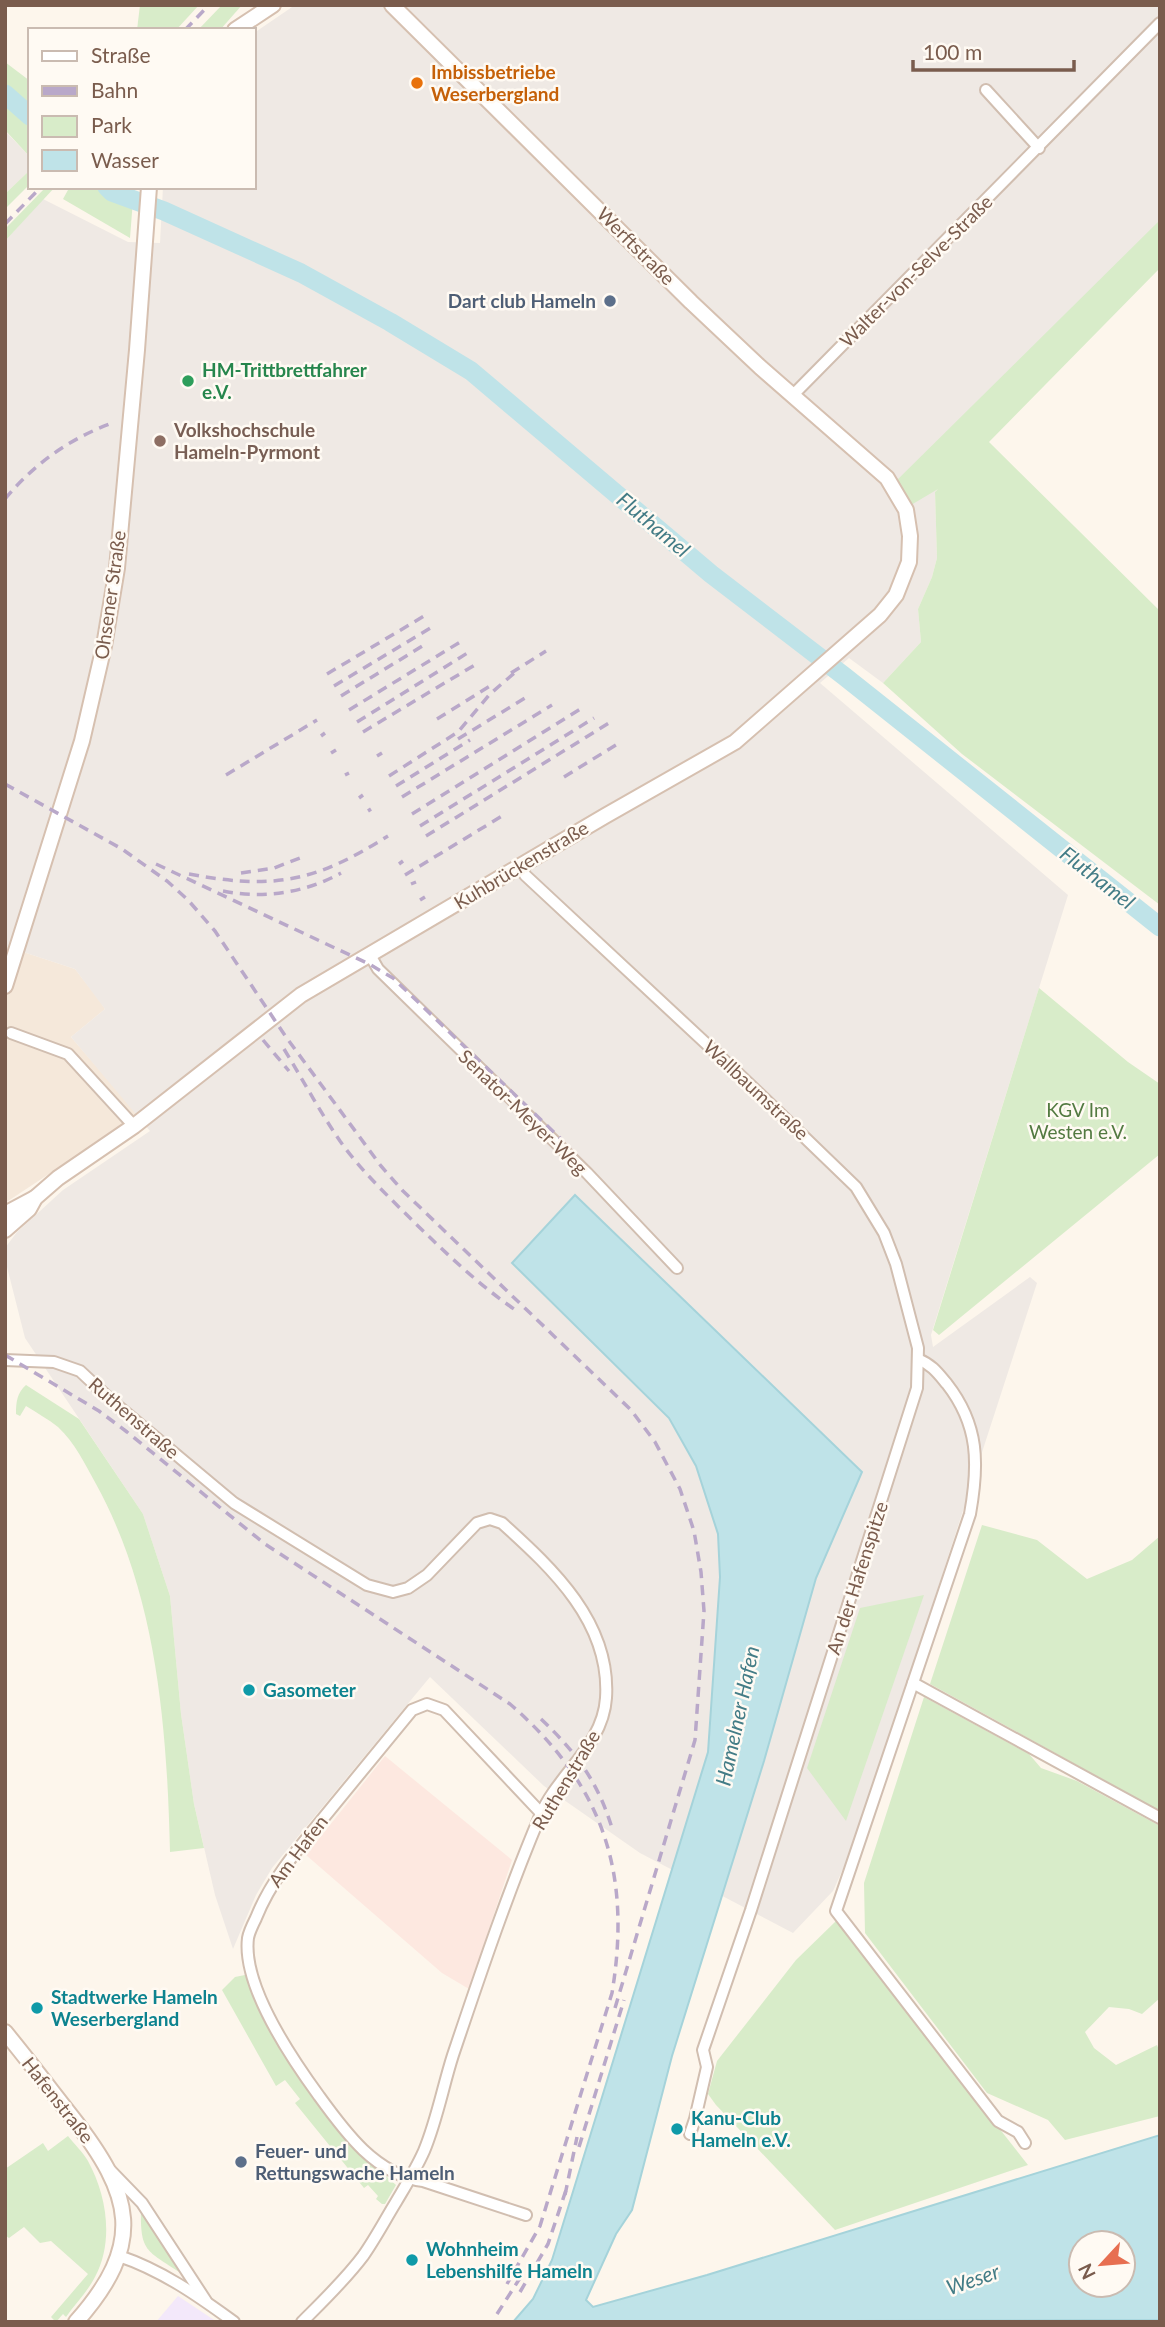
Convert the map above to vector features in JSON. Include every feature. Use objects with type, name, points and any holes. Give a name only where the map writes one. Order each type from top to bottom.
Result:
[{"type":"street","points":[[238,28],[273,5]]},
{"type":"street","name":"Werftstraße","points":[[392,5],[691,302],[887,478]]},
{"type":"street","name":"Walter-von-Selve-Straße","points":[[793,395],[1160,23]]},
{"type":"street","points":[[986,90],[1039,148]]},
{"type":"street","name":"Ohsener Straße","points":[[5,986],[86,728],[104,646],[118,555],[148,189]]},
{"type":"street","name":"Kuhbrückenstraße","points":[[5,1214],[35,1198],[83,1159],[134,1126],[301,995],[735,742],[880,615],[896,594],[909,562],[909,536],[906,509],[887,478]]},
{"type":"street","name":"Wallbaumstraße","points":[[521,866],[525,875],[856,1187],[884,1233],[896,1264],[918,1348],[918,1359]]},
{"type":"street","name":"Senator-Meyer-Weg","points":[[370,955],[378,969],[587,1173],[677,1268]]},
{"type":"street","points":[[12,1033],[68,1054],[134,1126]]},
{"type":"street","name":"Kuhbrückenstraße","points":[[5,1230],[29,1209],[35,1198]]},
{"type":"street","points":[[918,1359],[932,1365],[958,1398],[971,1427],[976,1454],[974,1492],[970,1514],[836,1911],[998,2121],[1017,2133],[1025,2143]]},
{"type":"street","name":"An der Hafenspitze","points":[[690,2134],[706,2067],[703,2050],[755,1897],[917,1388],[918,1359]]},
{"type":"street","name":"Ruthenstraße","points":[[5,1360],[54,1362],[80,1371],[234,1503],[367,1585],[379,1589],[393,1592],[408,1588],[427,1574],[477,1522],[490,1518],[502,1523],[570,1592],[591,1623],[604,1662],[606,1699],[600,1723],[589,1746],[570,1767],[541,1813],[497,1927],[424,2150],[364,2254],[302,2322]]},
{"type":"street","points":[[913,1683],[1160,1818]]},
{"type":"street","name":"Am Hafen","points":[[526,2215],[423,2181],[409,2180],[374,2161],[336,2119],[293,2060],[268,2014],[250,1967],[248,1938],[264,1898],[286,1863],[412,1710],[419,1707],[427,1704],[444,1710],[541,1813]]},
{"type":"street","name":"Hafenstraße","points":[[5,2032],[80,2127],[109,2169],[142,2203],[205,2301]]},
{"type":"street","name":"Hafenstraße","points":[[109,2169],[122,2205],[119,2256],[147,2265],[234,2322]]},
{"type":"street","points":[[76,2322],[103,2289],[119,2256]]},
{"type":"shaded area","points":[[295,5],[1160,5],[1160,260],[935,492],[937,558],[918,609],[921,642],[883,683],[849,658],[820,683],[1068,895],[931,1335],[933,1347],[1030,1277],[1037,1283],[856,1840],[833,1891],[793,1933],[640,1853],[544,1786],[430,1677],[272,1868],[256,1895],[233,1949],[215,1895],[194,1804],[181,1714],[170,1596],[143,1514],[25,1338],[5,1259],[5,1248],[17,1232],[63,1190],[150,1131],[71,1037],[105,1009],[75,969],[5,946],[5,241],[43,199],[128,242],[160,243],[163,189],[256,189],[256,32]]},
{"type":"shaded area","points":[[5,131],[28,155],[28,172],[5,194]]},
{"type":"shaded area","points":[[5,946],[75,969],[105,1009],[71,1037],[138,1115],[5,1203]]},
{"type":"shaded area","points":[[385,1756],[512,1860],[469,1989],[442,1973],[306,1855]]},
{"type":"shaded area","points":[[178,2296],[217,2322],[156,2322]]},
{"type":"green space","points":[[140,5],[199,5],[178,28],[137,28]]},
{"type":"green space","points":[[222,5],[242,5],[222,28],[200,28]]},
{"type":"green space","points":[[5,62],[28,79],[28,155],[5,130]]},
{"type":"green space","points":[[28,172],[28,186],[5,209],[5,194]]},
{"type":"green space","points":[[44,189],[53,189],[5,241],[5,229]]},
{"type":"green space","points":[[134,189],[130,238],[63,199],[68,190]]},
{"type":"green space","points":[[1160,220],[1160,268],[989,442],[1160,611],[1160,905],[962,754],[883,683],[921,642],[918,609],[937,558],[935,492],[938,489],[906,508],[893,484]]},
{"type":"green space","name":"KGV Im Westen e.V.","points":[[1039,988],[1128,1062],[1160,1084],[1160,1154],[939,1335],[933,1330]]},
{"type":"green space","points":[[26,1385],[79,1419],[143,1514],[170,1596],[181,1714],[194,1804],[204,1848],[170,1852],[166,1757],[155,1663],[133,1571],[117,1527],[84,1461],[64,1433],[26,1406],[20,1416],[16,1414],[18,1398]]},
{"type":"green space","points":[[982,1525],[1037,1540],[1087,1579],[1132,1560],[1160,1536],[1160,1811],[930,1684]]},
{"type":"green space","points":[[924,1595],[846,1821],[807,1768],[860,1608]]},
{"type":"green space","points":[[924,1697],[1029,1754],[1041,1768],[1077,1781],[1160,1826],[1160,1998],[1142,2014],[1129,2009],[1109,2007],[1085,2032],[1094,2048],[1116,2065],[1157,2045],[1160,2053],[1160,2116],[1065,2140],[1048,2120],[987,2093],[865,1933],[864,1883]]},
{"type":"green space","points":[[836,1921],[1028,2165],[835,2230],[716,2105],[708,2094],[717,2061],[796,1960]]},
{"type":"green space","points":[[245,1975],[295,2072],[349,2139],[396,2185],[385,2204],[376,2199],[378,2196],[368,2185],[364,2188],[295,2103],[300,2099],[285,2080],[276,2086],[222,1990],[235,1977]]},
{"type":"green space","points":[[68,2136],[86,2158],[95,2175],[104,2204],[106,2234],[101,2263],[92,2282],[66,2317],[63,2314],[56,2322],[51,2317],[88,2274],[51,2241],[40,2243],[24,2227],[9,2238],[5,2235],[5,2169],[43,2143],[48,2151]]},
{"type":"green space","points":[[141,2208],[181,2273],[153,2254],[144,2242]]},
{"type":"water","points":[[575,1195],[862,1472],[816,1578],[764,1761],[672,2056],[632,2210],[616,2234],[586,2300],[593,2307],[707,2275],[1160,2135],[1160,2320],[513,2322],[533,2299],[552,2260],[708,1752],[720,1577],[718,1534],[696,1466],[669,1418],[512,1263]]},
{"type":"waterway","name":"Fluthamel","points":[[5,94],[28,114]]},
{"type":"waterway","name":"Fluthamel","points":[[109,189],[301,273],[471,371],[711,574],[1160,927]]},
{"type":"railway","points":[[187,28],[209,5]]},
{"type":"railway","points":[[5,224],[39,189]]},
{"type":"railway","points":[[5,499],[53,454],[96,429],[112,423]]},
{"type":"railway","points":[[327,674],[424,616]]},
{"type":"railway","points":[[334,686],[432,627]]},
{"type":"railway","points":[[349,710],[465,639]]},
{"type":"railway","points":[[341,696],[424,645]]},
{"type":"railway","points":[[511,673],[546,651]]},
{"type":"railway","points":[[357,722],[469,652]]},
{"type":"railway","points":[[363,732],[478,663]]},
{"type":"railway","points":[[389,776],[458,732],[490,694],[519,669]]},
{"type":"railway","points":[[437,719],[490,686]]},
{"type":"railway","points":[[458,739],[530,695]]},
{"type":"railway","points":[[402,797],[552,705]]},
{"type":"railway","points":[[412,814],[582,708]]},
{"type":"railway","points":[[420,826],[594,718]]},
{"type":"railway","points":[[226,775],[317,720]]},
{"type":"railway","points":[[426,836],[609,723]]},
{"type":"railway","points":[[321,736],[325,733]]},
{"type":"railway","points":[[396,786],[470,740]]},
{"type":"railway","points":[[564,777],[619,743]]},
{"type":"railway","points":[[331,753],[336,750]]},
{"type":"railway","points":[[377,756],[382,753]]},
{"type":"railway","points":[[345,775],[349,773]]},
{"type":"railway","points":[[5,784],[122,849],[167,881],[188,900],[215,931],[286,1037],[381,1166],[403,1191],[631,1410],[655,1442],[680,1489],[694,1531],[704,1611],[695,1740],[615,2008]]},
{"type":"railway","points":[[359,798],[363,795]]},
{"type":"railway","points":[[405,875],[502,816]]},
{"type":"railway","points":[[189,874],[246,881],[293,878],[338,864],[388,836]]},
{"type":"railway","points":[[241,873],[274,868],[305,856]]},
{"type":"railway","points":[[399,864],[403,861]]},
{"type":"railway","points":[[156,864],[369,964],[393,978],[562,1140]]},
{"type":"railway","points":[[223,891],[268,894],[298,890],[341,873]]},
{"type":"railway","points":[[411,884],[416,882]]},
{"type":"railway","points":[[420,900],[425,897]]},
{"type":"railway","points":[[263,1040],[289,1071]]},
{"type":"railway","points":[[284,1049],[333,1130],[367,1174],[452,1258],[514,1309]]},
{"type":"railway","points":[[5,1355],[99,1411],[265,1544],[510,1704],[542,1735],[568,1766],[588,1799],[603,1834],[613,1870],[618,1908],[612,1993],[540,2226],[507,2284]]},
{"type":"railway","points":[[541,1719],[565,1743],[593,1782],[612,1828]]},
{"type":"railway","points":[[579,2147],[624,2000]]},
{"type":"railway","points":[[565,2195],[577,2137]]},
{"type":"railway","points":[[520,2292],[548,2244],[567,2187]]},
{"type":"railway","points":[[497,2314],[520,2278]]},
{"type":"place","name":"Imbissbetriebe Weserbergland","points":[[417,83]]},
{"type":"place","name":"Dart club Hameln","points":[[610,301]]},
{"type":"place","name":"HM-Trittbrettfahrer e.V.","points":[[188,381]]},
{"type":"place","name":"Volkshochschule Hameln-Pyrmont","points":[[160,441]]},
{"type":"place","name":"Gasometer","points":[[249,1690]]},
{"type":"place","name":"Stadtwerke Hameln Weserbergland","points":[[37,2008]]},
{"type":"place","name":"Kanu-Club Hameln e.V.","points":[[677,2129]]},
{"type":"place","name":"Feuer- und Rettungswache Hameln","points":[[241,2162]]},
{"type":"place","name":"Wohnheim Lebenshilfe Hameln","points":[[412,2260]]},
{"type":"water label","name":"Hamelner Hafen","points":[[738,1716]]},
{"type":"water label","name":"Weser","points":[[973,2280]]}]
